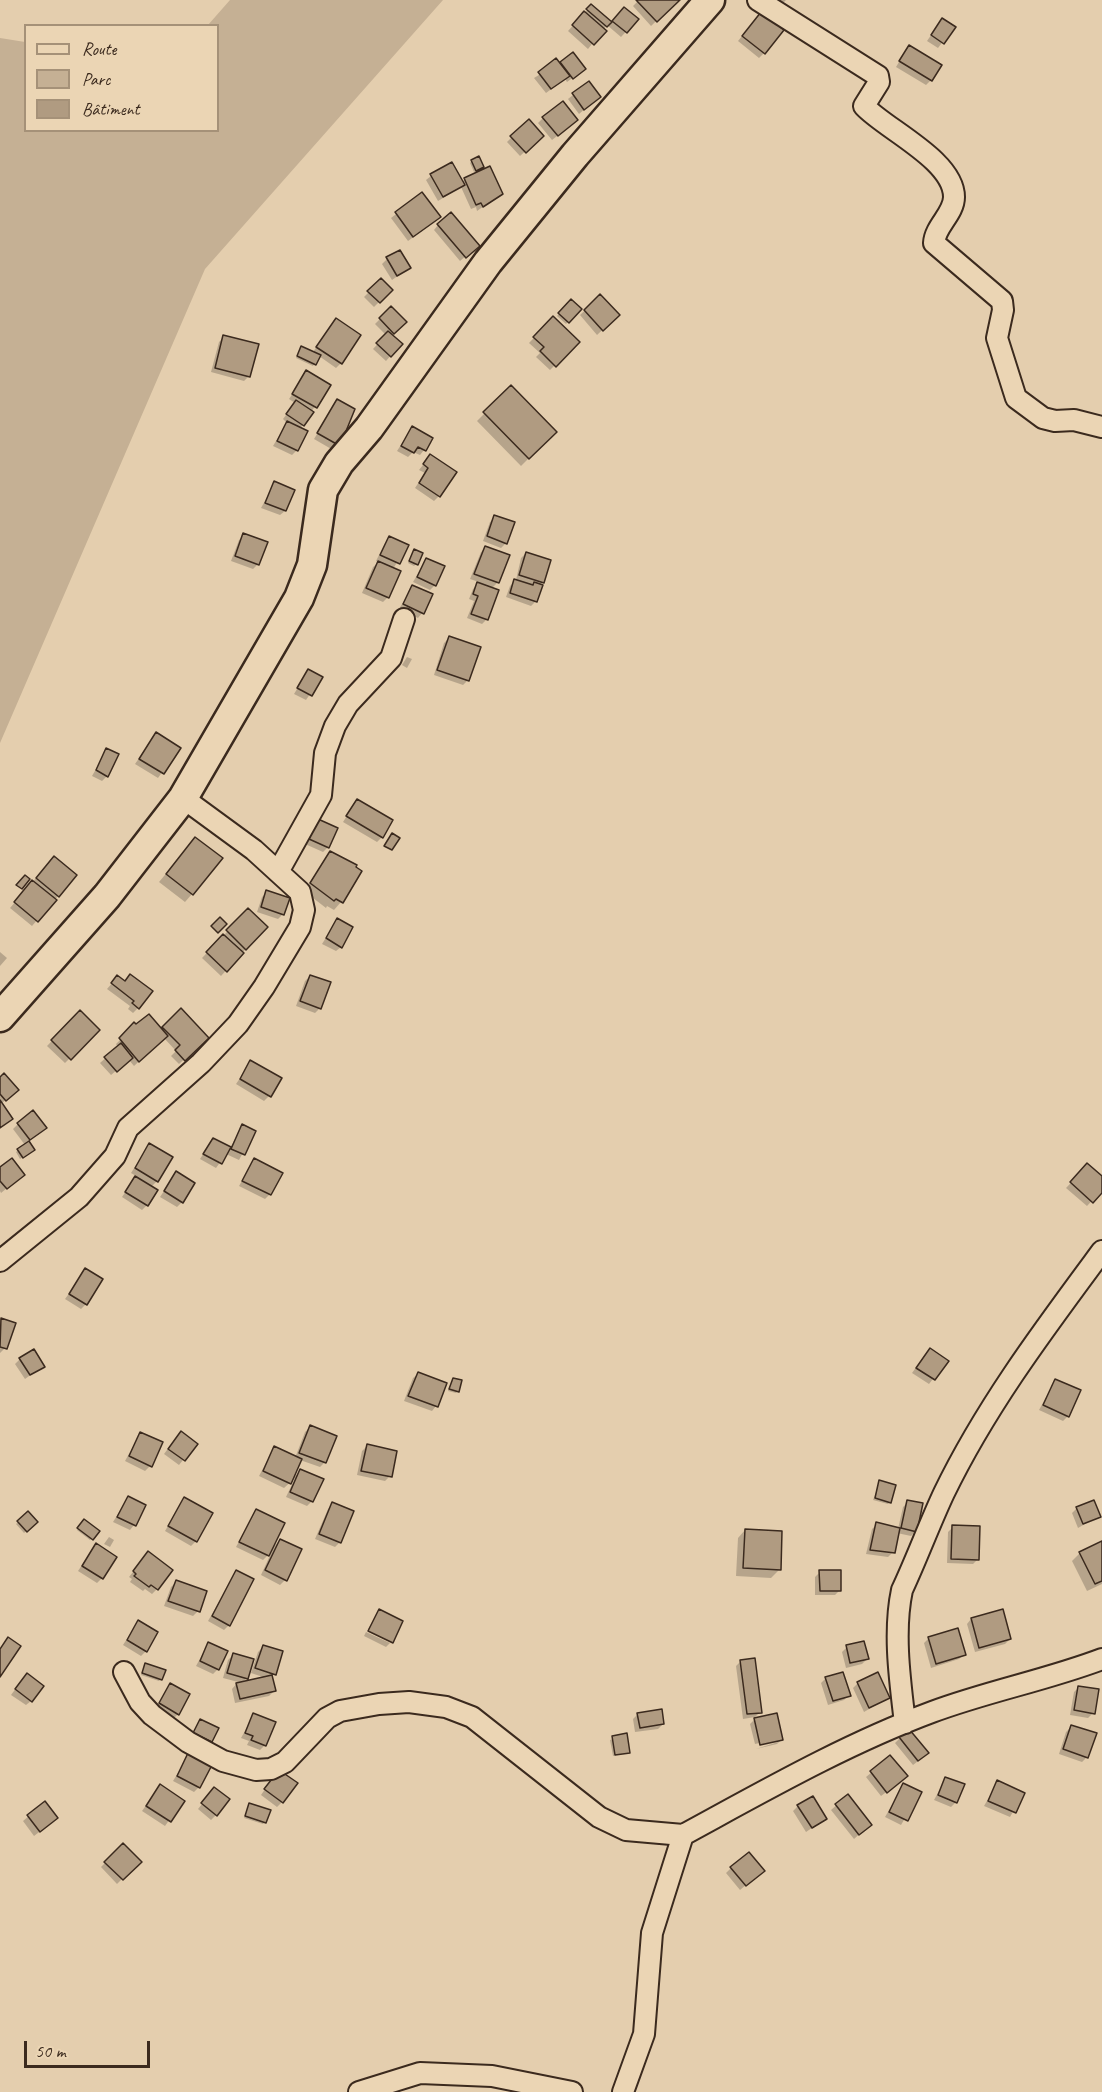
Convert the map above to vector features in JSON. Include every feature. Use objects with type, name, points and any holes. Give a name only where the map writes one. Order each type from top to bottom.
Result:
[{"type":"street","points":[[0,1017],[107,896],[183,798],[299,597],[312,565],[323,490],[339,463],[369,428],[495,254],[575,155],[710,0]]},
{"type":"street","points":[[758,0],[878,76],[879,82],[864,106],[908,138],[939,167],[953,189],[954,199],[935,235],[934,243],[1002,301],[1003,310],[997,338],[1016,399],[1042,418],[1055,421],[1074,420],[1102,427]]},
{"type":"street","points":[[278,873],[321,795],[325,753],[335,726],[348,704],[391,658],[404,619]]},
{"type":"street","points":[[0,1261],[79,1197],[115,1156],[128,1128],[201,1064],[238,1024],[264,987],[300,927],[304,910],[300,892],[254,850],[183,798]]},
{"type":"street","points":[[905,1723],[898,1606],[902,1590],[945,1492],[992,1408],[1030,1348],[1102,1251]]},
{"type":"street","points":[[124,1672],[140,1702],[153,1715],[188,1743],[223,1761],[256,1770],[271,1769],[285,1762],[327,1718],[340,1711],[388,1703],[446,1707],[472,1717],[599,1817],[626,1830],[683,1835],[780,1783],[905,1723],[934,1711],[1044,1679],[1102,1659]]},
{"type":"street","points":[[623,2092],[644,2034],[652,1933],[683,1835]]},
{"type":"street","points":[[359,2092],[420,2073],[492,2076],[572,2092]]},
{"type":"green space","points":[[230,0],[443,0],[205,269],[0,743],[0,38],[24,42],[24,132],[219,132],[219,24],[209,24]]},
{"type":"building","points":[[636,0],[680,0],[657,22]]},
{"type":"building","points":[[591,4],[612,22],[607,27],[586,9]]},
{"type":"building","points":[[624,7],[639,19],[627,33],[612,21]]},
{"type":"building","points":[[584,11],[607,31],[594,45],[572,25]]},
{"type":"building","points":[[761,12],[784,30],[765,54],[742,36]]},
{"type":"building","points":[[942,18],[956,27],[944,44],[931,35]]},
{"type":"building","points":[[909,45],[942,65],[932,81],[899,61]]},
{"type":"building","points":[[573,52],[586,69],[573,79],[560,62]]},
{"type":"building","points":[[556,58],[570,76],[551,89],[538,72]]},
{"type":"building","points":[[589,81],[601,97],[584,110],[572,93]]},
{"type":"building","points":[[563,101],[578,120],[558,136],[542,117]]},
{"type":"building","points":[[529,119],[544,136],[526,153],[510,136]]},
{"type":"building","points":[[479,156],[484,167],[476,171],[471,160]]},
{"type":"building","points":[[452,162],[465,185],[443,197],[430,174]]},
{"type":"building","points":[[490,166],[503,194],[483,207],[481,203],[476,205],[464,178]]},
{"type":"building","points":[[422,192],[441,217],[413,237],[395,212]]},
{"type":"building","points":[[451,212],[480,246],[466,258],[437,224]]},
{"type":"building","points":[[400,250],[411,268],[397,276],[386,257]]},
{"type":"building","points":[[381,278],[393,290],[380,303],[367,291]]},
{"type":"building","points":[[600,294],[620,315],[603,331],[584,310]]},
{"type":"building","points":[[571,299],[582,309],[569,323],[558,313]]},
{"type":"building","points":[[391,306],[407,322],[394,334],[379,318]]},
{"type":"building","points":[[553,316],[580,342],[556,367],[540,351],[544,347],[533,337]]},
{"type":"building","points":[[336,318],[361,335],[342,364],[316,347]]},
{"type":"building","points":[[388,331],[403,344],[391,357],[376,343]]},
{"type":"building","points":[[223,335],[259,344],[250,377],[215,368]]},
{"type":"building","points":[[301,346],[321,355],[316,365],[297,356]]},
{"type":"building","points":[[306,370],[331,385],[317,408],[292,394]]},
{"type":"building","points":[[511,385],[557,432],[529,459],[483,412]]},
{"type":"building","points":[[337,399],[355,409],[340,446],[317,433]]},
{"type":"building","points":[[296,400],[314,412],[304,426],[286,414]]},
{"type":"building","points":[[287,421],[308,431],[298,451],[277,441]]},
{"type":"building","points":[[412,426],[433,438],[426,451],[418,447],[414,453],[401,446]]},
{"type":"building","points":[[430,454],[457,472],[440,497],[419,483],[428,468],[423,464]]},
{"type":"building","points":[[274,481],[295,490],[286,511],[265,503]]},
{"type":"building","points":[[494,515],[515,522],[507,544],[487,536]]},
{"type":"building","points":[[243,533],[268,542],[259,565],[235,556]]},
{"type":"building","points":[[389,536],[409,545],[400,564],[380,555]]},
{"type":"building","points":[[485,546],[510,555],[499,583],[474,574]]},
{"type":"building","points":[[414,549],[423,553],[418,565],[409,561]]},
{"type":"building","points":[[526,552],[551,560],[544,583],[519,575]]},
{"type":"building","points":[[426,558],[445,566],[436,586],[417,577]]},
{"type":"building","points":[[378,561],[401,571],[389,598],[366,588]]},
{"type":"building","points":[[514,579],[533,585],[534,582],[543,585],[537,602],[510,593]]},
{"type":"building","points":[[477,582],[499,590],[488,620],[471,614],[478,596],[473,594]]},
{"type":"building","points":[[412,585],[433,594],[424,614],[403,604]]},
{"type":"building","points":[[449,636],[481,647],[469,681],[437,670]]},
{"type":"building","points":[[308,669],[323,677],[312,696],[297,688]]},
{"type":"building","points":[[156,732],[181,748],[164,774],[139,759]]},
{"type":"building","points":[[106,748],[119,754],[108,777],[96,770]]},
{"type":"building","points":[[357,799],[393,820],[383,838],[346,816]]},
{"type":"building","points":[[318,819],[338,828],[329,848],[309,839]]},
{"type":"building","points":[[392,833],[400,838],[392,850],[384,846]]},
{"type":"building","points":[[195,837],[223,858],[193,895],[166,874]]},
{"type":"building","points":[[330,851],[357,865],[356,867],[362,871],[343,903],[336,899],[334,901],[310,883]]},
{"type":"building","points":[[54,856],[77,875],[59,897],[36,878]]},
{"type":"building","points":[[25,875],[30,879],[22,889],[16,885]]},
{"type":"building","points":[[32,880],[57,900],[38,922],[14,902]]},
{"type":"building","points":[[266,890],[290,898],[284,915],[261,907]]},
{"type":"building","points":[[248,908],[268,927],[246,950],[226,930]]},
{"type":"building","points":[[220,917],[227,924],[218,933],[211,926]]},
{"type":"building","points":[[337,918],[353,927],[342,948],[326,938]]},
{"type":"building","points":[[223,934],[244,953],[227,972],[206,952]]},
{"type":"building","points":[[130,974],[153,991],[139,1009],[132,1003],[134,1001],[111,983],[117,975],[125,981]]},
{"type":"building","points":[[310,975],[331,982],[321,1009],[300,1001]]},
{"type":"building","points":[[181,1008],[209,1038],[185,1061],[175,1050],[180,1045],[162,1027]]},
{"type":"building","points":[[80,1010],[100,1030],[71,1060],[51,1040]]},
{"type":"building","points":[[149,1014],[168,1036],[139,1062],[119,1038],[134,1022],[136,1024]]},
{"type":"building","points":[[121,1043],[133,1058],[117,1072],[104,1057]]},
{"type":"building","points":[[250,1060],[282,1078],[271,1097],[240,1079]]},
{"type":"building","points":[[4,1073],[19,1090],[6,1101],[0,1094],[0,1077]]},
{"type":"building","points":[[0,1100],[13,1119],[0,1128]]},
{"type":"building","points":[[33,1110],[47,1128],[30,1140],[17,1123]]},
{"type":"building","points":[[242,1124],[256,1131],[245,1155],[231,1149]]},
{"type":"building","points":[[213,1138],[231,1147],[222,1164],[203,1154]]},
{"type":"building","points":[[29,1141],[35,1150],[23,1158],[17,1149]]},
{"type":"building","points":[[149,1143],[173,1157],[158,1182],[135,1168]]},
{"type":"building","points":[[12,1158],[25,1175],[7,1189],[0,1181],[0,1167]]},
{"type":"building","points":[[254,1158],[283,1173],[271,1195],[242,1181]]},
{"type":"building","points":[[1087,1163],[1102,1176],[1102,1193],[1093,1203],[1070,1182]]},
{"type":"building","points":[[176,1171],[195,1183],[183,1203],[164,1191]]},
{"type":"building","points":[[135,1176],[158,1190],[148,1206],[125,1192]]},
{"type":"building","points":[[85,1268],[103,1279],[87,1305],[69,1294]]},
{"type":"building","points":[[1,1318],[16,1323],[7,1349],[0,1347]]},
{"type":"building","points":[[930,1348],[949,1361],[935,1380],[916,1368]]},
{"type":"building","points":[[34,1349],[45,1367],[30,1375],[19,1358]]},
{"type":"building","points":[[418,1372],[447,1383],[438,1407],[408,1396]]},
{"type":"building","points":[[453,1378],[462,1380],[459,1392],[449,1389]]},
{"type":"building","points":[[1055,1379],[1081,1390],[1069,1417],[1043,1405]]},
{"type":"building","points":[[310,1425],[337,1436],[326,1463],[299,1453]]},
{"type":"building","points":[[181,1431],[198,1444],[185,1461],[168,1449]]},
{"type":"building","points":[[140,1432],[163,1442],[152,1467],[129,1456]]},
{"type":"building","points":[[367,1444],[397,1451],[392,1477],[361,1471]]},
{"type":"building","points":[[274,1446],[302,1459],[291,1484],[263,1471]]},
{"type":"building","points":[[300,1469],[324,1479],[313,1502],[290,1492]]},
{"type":"building","points":[[879,1480],[896,1485],[891,1503],[875,1498]]},
{"type":"building","points":[[128,1496],[146,1505],[136,1526],[117,1517]]},
{"type":"building","points":[[184,1497],[213,1513],[197,1542],[168,1526]]},
{"type":"building","points":[[907,1500],[923,1503],[917,1532],[901,1528]]},
{"type":"building","points":[[1094,1500],[1101,1517],[1083,1524],[1076,1507]]},
{"type":"building","points":[[332,1502],[354,1511],[341,1543],[319,1534]]},
{"type":"building","points":[[256,1509],[285,1523],[269,1556],[239,1542]]},
{"type":"building","points":[[28,1511],[38,1522],[27,1532],[17,1521]]},
{"type":"building","points":[[84,1519],[100,1531],[93,1540],[77,1528]]},
{"type":"building","points":[[876,1522],[900,1528],[895,1553],[870,1550]]},
{"type":"building","points":[[952,1525],[980,1526],[979,1560],[951,1559]]},
{"type":"building","points":[[745,1529],[782,1531],[781,1570],[743,1568]]},
{"type":"building","points":[[280,1539],[302,1549],[287,1581],[265,1570]]},
{"type":"building","points":[[1102,1541],[1102,1581],[1095,1584],[1079,1552]]},
{"type":"building","points":[[96,1543],[117,1557],[103,1579],[82,1566]]},
{"type":"building","points":[[148,1551],[173,1570],[158,1590],[151,1585],[149,1587],[134,1576],[136,1574],[133,1571]]},
{"type":"building","points":[[236,1570],[254,1579],[230,1626],[212,1616]]},
{"type":"building","points":[[819,1570],[841,1570],[841,1591],[820,1591]]},
{"type":"building","points":[[176,1580],[207,1591],[200,1612],[168,1601]]},
{"type":"building","points":[[379,1609],[403,1621],[393,1643],[368,1631]]},
{"type":"building","points":[[1003,1609],[1011,1639],[979,1648],[971,1618]]},
{"type":"building","points":[[138,1620],[158,1632],[147,1652],[127,1640]]},
{"type":"building","points":[[958,1628],[966,1655],[936,1664],[928,1637]]},
{"type":"building","points":[[8,1637],[21,1646],[0,1677],[0,1649]]},
{"type":"building","points":[[864,1641],[869,1659],[850,1663],[846,1645]]},
{"type":"building","points":[[208,1642],[228,1651],[219,1670],[200,1661]]},
{"type":"building","points":[[263,1645],[283,1651],[276,1675],[255,1668]]},
{"type":"building","points":[[233,1653],[254,1659],[248,1679],[227,1673]]},
{"type":"building","points":[[755,1658],[762,1713],[747,1714],[740,1660]]},
{"type":"building","points":[[145,1663],[166,1670],[162,1680],[142,1673]]},
{"type":"building","points":[[843,1672],[851,1696],[833,1701],[825,1677]]},
{"type":"building","points":[[878,1672],[890,1698],[869,1708],[857,1682]]},
{"type":"building","points":[[27,1673],[44,1686],[32,1702],[15,1689]]},
{"type":"building","points":[[272,1675],[276,1691],[240,1699],[236,1683]]},
{"type":"building","points":[[170,1683],[190,1694],[179,1715],[159,1703]]},
{"type":"building","points":[[1078,1686],[1099,1689],[1095,1714],[1074,1710]]},
{"type":"building","points":[[662,1709],[664,1724],[640,1728],[637,1713]]},
{"type":"building","points":[[253,1713],[276,1722],[266,1746],[251,1740],[253,1736],[245,1733]]},
{"type":"building","points":[[777,1713],[783,1740],[760,1745],[754,1718]]},
{"type":"building","points":[[200,1719],[219,1728],[212,1742],[193,1733]]},
{"type":"building","points":[[1071,1725],[1097,1733],[1088,1758],[1063,1749]]},
{"type":"building","points":[[909,1729],[929,1753],[918,1761],[899,1737]]},
{"type":"building","points":[[627,1733],[630,1753],[615,1755],[612,1736]]},
{"type":"building","points":[[188,1753],[212,1765],[200,1788],[177,1776]]},
{"type":"building","points":[[890,1755],[908,1776],[887,1793],[870,1771]]},
{"type":"building","points":[[279,1770],[298,1783],[283,1803],[264,1789]]},
{"type":"building","points":[[945,1777],[965,1784],[957,1803],[938,1795]]},
{"type":"building","points":[[997,1780],[1025,1793],[1016,1813],[988,1801]]},
{"type":"building","points":[[903,1783],[922,1792],[908,1821],[889,1812]]},
{"type":"building","points":[[160,1784],[185,1801],[171,1822],[146,1806]]},
{"type":"building","points":[[214,1787],[230,1799],[217,1816],[201,1803]]},
{"type":"building","points":[[848,1794],[872,1825],[859,1835],[835,1804]]},
{"type":"building","points":[[813,1796],[827,1819],[812,1828],[797,1805]]},
{"type":"building","points":[[45,1801],[58,1818],[40,1832],[27,1815]]},
{"type":"building","points":[[249,1803],[271,1810],[266,1823],[245,1816]]},
{"type":"building","points":[[123,1843],[142,1862],[123,1880],[104,1862]]},
{"type":"building","points":[[749,1852],[765,1871],[746,1886],[730,1867]]}]
